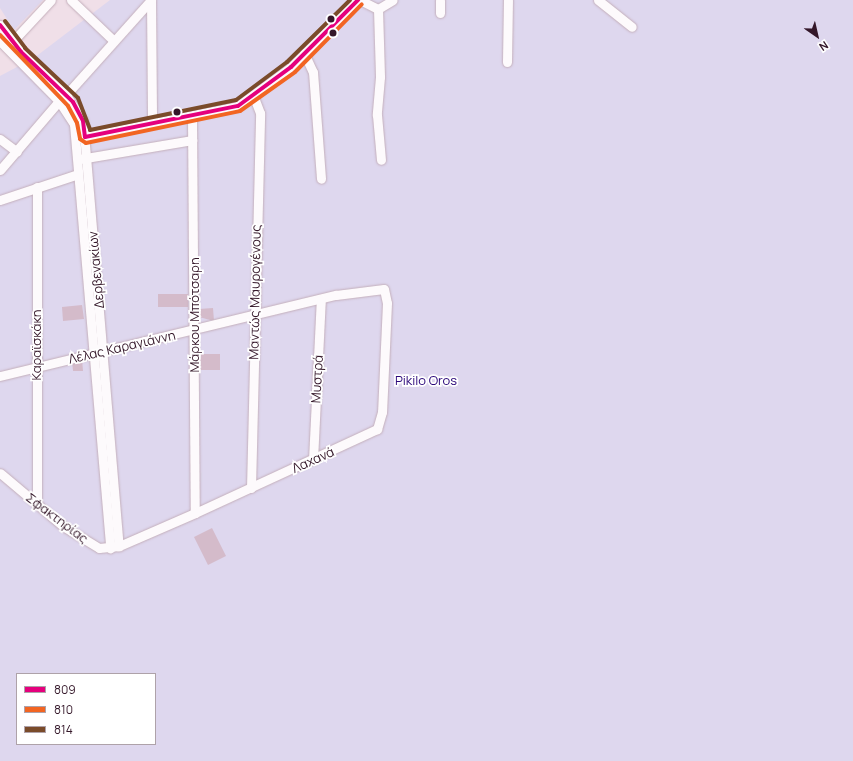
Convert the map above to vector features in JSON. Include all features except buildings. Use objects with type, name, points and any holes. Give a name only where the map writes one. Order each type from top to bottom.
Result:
[{"type":"street","points":[[12,42],[51,0]]},
{"type":"street","points":[[71,0],[114,41]]},
{"type":"street","points":[[0,170],[151,0]]},
{"type":"street","points":[[151,0],[152,123]]},
{"type":"street","points":[[75,138],[192,117],[238,106],[254,97],[304,53],[359,0],[378,9]]},
{"type":"street","points":[[378,9],[393,0]]},
{"type":"street","points":[[440,0],[440,12]]},
{"type":"street","points":[[507,62],[508,0]]},
{"type":"street","points":[[598,0],[632,27]]},
{"type":"street","points":[[378,9],[380,77],[377,115],[381,160]]},
{"type":"street","name":"Δερβενακίων","points":[[0,25],[12,42],[63,98],[71,116],[75,138],[82,159],[102,350],[114,547]]},
{"type":"street","name":"Δερβενακίων","points":[[0,42],[79,111],[85,137],[78,174],[93,353],[114,547]]},
{"type":"street","points":[[304,53],[313,72],[321,179]]},
{"type":"street","name":"Μαντώς Μαυρογένους","points":[[251,488],[260,113],[254,97]]},
{"type":"street","name":"Μάρκου Μπότσαρη","points":[[192,117],[195,513]]},
{"type":"street","points":[[0,139],[17,152]]},
{"type":"street","points":[[82,159],[192,140]]},
{"type":"street","points":[[0,200],[78,174]]},
{"type":"street","name":"Καραϊσκάκη","points":[[37,187],[35,369],[37,504]]},
{"type":"street","name":"Λέλας Καραγιάννη","points":[[0,376],[35,369],[102,350],[194,331],[321,299],[384,289]]},
{"type":"street","name":"Λαχανά","points":[[114,547],[251,488],[377,429],[382,412],[385,363],[384,289]]},
{"type":"street","name":"Μυστρά","points":[[313,460],[321,299]]},
{"type":"street","name":"Σφακτηρίας","points":[[0,473],[37,504],[90,544],[114,547]]},
{"type":"green space","points":[[0,0],[43,0],[14,30],[0,8]]},
{"type":"green space","name":"Pikilo Oros","points":[[110,0],[853,0],[853,761],[0,761],[0,76],[34,58]]},
{"type":"transit line","name":"814","points":[[5,21],[25,48],[78,98],[90,130],[236,100],[287,62],[350,0]]},
{"type":"transit line","name":"809","points":[[0,25],[21,52],[73,102],[83,121],[85,137],[238,106],[291,67],[358,0]]},
{"type":"transit line","name":"810","points":[[0,35],[68,106],[77,123],[80,139],[86,143],[240,111],[295,72],[362,4]]}]
